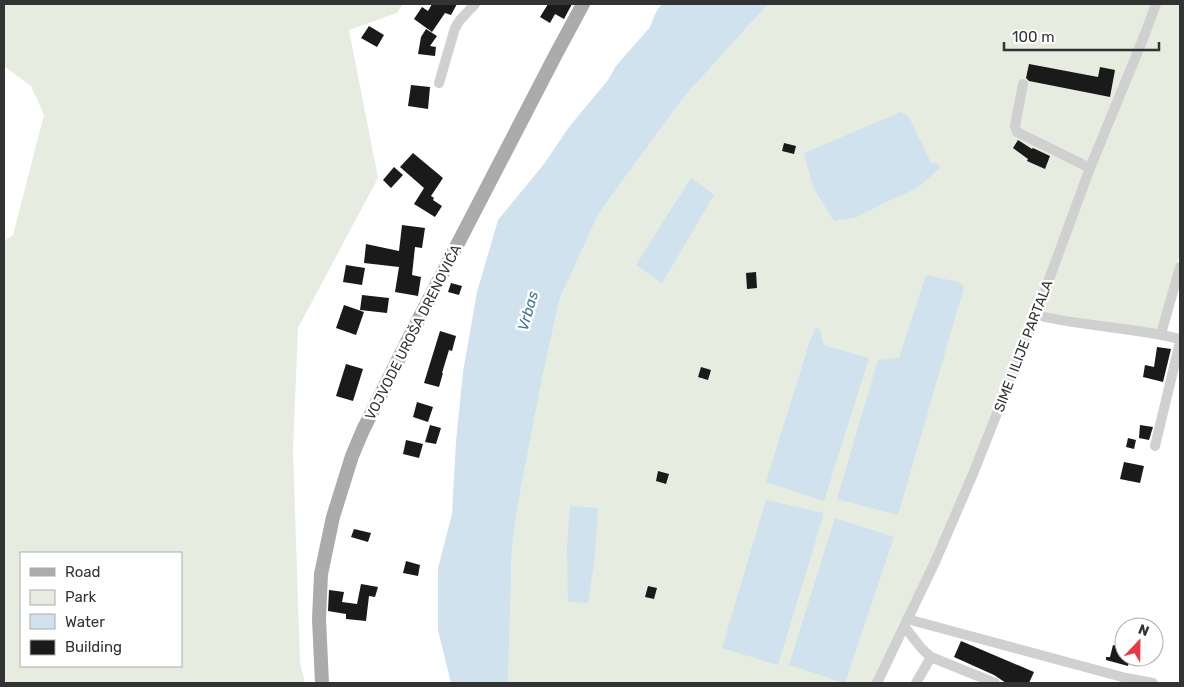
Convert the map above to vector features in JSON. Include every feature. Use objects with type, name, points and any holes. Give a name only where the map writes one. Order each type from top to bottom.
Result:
[{"type":"main road","name":"VOJVODE UROŠA DRENOVIĆA","points":[[322,683],[319,619],[321,574],[333,517],[352,456],[371,413],[410,336],[583,4]]},
{"type":"street","points":[[440,83],[455,28],[475,4]]},
{"type":"street","name":"SIME I ILIJE PARTALA","points":[[877,683],[925,584],[948,531],[1036,314],[1090,168],[1156,4]]},
{"type":"street","points":[[1023,84],[1015,126],[1016,132],[1090,168]]},
{"type":"street","points":[[1162,334],[1180,268]]},
{"type":"street","points":[[1036,314],[1096,327],[1162,334],[1180,341],[1155,446]]},
{"type":"street","points":[[905,623],[922,649],[931,656],[995,683]]},
{"type":"street","points":[[905,623],[1127,681],[1153,683]]},
{"type":"street","points":[[916,683],[931,656]]},
{"type":"green space","points":[[4,4],[403,4],[397,13],[349,30],[378,178],[298,328],[293,450],[300,663],[305,683],[4,683],[4,241],[13,235],[44,115],[31,86],[4,66]]},
{"type":"green space","points":[[768,4],[1180,4],[1180,253],[1157,334],[1036,315],[1017,365],[877,683],[508,683],[512,548],[518,504],[560,298],[599,213],[683,98]]},
{"type":"water","name":"Vrbas","points":[[662,4],[768,4],[683,98],[599,213],[560,298],[543,374],[518,504],[512,548],[508,683],[451,683],[438,630],[438,568],[452,514],[456,441],[463,372],[477,292],[498,220],[544,164],[569,127],[608,80],[616,66],[650,27],[656,12]]},
{"type":"water","points":[[901,112],[909,117],[931,163],[937,163],[940,168],[917,188],[857,217],[834,221],[813,187],[804,153]]},
{"type":"water","points":[[691,178],[714,195],[662,283],[636,265]]},
{"type":"water","points":[[926,275],[958,282],[964,287],[898,515],[837,499],[878,360],[899,358]]},
{"type":"water","points":[[816,328],[820,330],[823,345],[869,358],[824,501],[766,482],[810,341]]},
{"type":"water","points":[[766,500],[824,513],[778,665],[722,648]]},
{"type":"water","points":[[570,506],[598,508],[595,556],[588,603],[568,602],[567,549]]},
{"type":"water","points":[[835,518],[894,537],[845,683],[789,665]]},
{"type":"building","points":[[432,4],[457,4],[451,15],[445,13],[432,32],[414,19],[422,7],[428,11]]},
{"type":"building","points":[[548,4],[572,4],[564,19],[555,14],[550,23],[540,17]]},
{"type":"building","points":[[369,26],[384,35],[377,47],[361,38]]},
{"type":"building","points":[[426,29],[437,36],[430,46],[436,47],[435,56],[418,54],[421,37]]},
{"type":"building","points":[[1029,64],[1098,77],[1100,67],[1115,70],[1110,97],[1029,81],[1026,78]]},
{"type":"building","points":[[411,85],[430,87],[428,109],[408,106]]},
{"type":"building","points":[[1018,140],[1032,149],[1050,156],[1045,169],[1027,161],[1028,159],[1013,148]]},
{"type":"building","points":[[784,143],[796,146],[794,154],[782,151]]},
{"type":"building","points":[[413,153],[443,178],[431,196],[434,198],[433,200],[442,206],[435,217],[414,204],[424,188],[400,167]]},
{"type":"building","points":[[394,167],[403,175],[391,188],[383,180]]},
{"type":"building","points":[[402,225],[425,228],[422,248],[415,247],[412,275],[421,277],[418,296],[395,292],[399,267],[364,263],[366,244],[399,251]]},
{"type":"building","points":[[346,265],[365,268],[362,285],[343,282]]},
{"type":"building","points":[[756,272],[757,288],[747,289],[746,273]]},
{"type":"building","points":[[451,283],[462,286],[459,295],[448,292]]},
{"type":"building","points":[[362,295],[389,298],[387,313],[360,310]]},
{"type":"building","points":[[344,305],[364,312],[356,335],[336,328]]},
{"type":"building","points":[[440,331],[456,336],[452,351],[449,350],[439,387],[424,383]]},
{"type":"building","points":[[1157,347],[1171,349],[1163,382],[1143,377],[1145,365],[1154,367]]},
{"type":"building","points":[[346,364],[363,369],[353,401],[336,396]]},
{"type":"building","points":[[701,367],[711,370],[708,380],[698,377]]},
{"type":"building","points":[[417,402],[433,407],[428,422],[413,417]]},
{"type":"building","points":[[430,425],[441,428],[436,444],[425,442]]},
{"type":"building","points":[[1140,425],[1153,427],[1149,440],[1139,438]]},
{"type":"building","points":[[1128,438],[1136,440],[1134,449],[1126,447]]},
{"type":"building","points":[[406,440],[423,444],[419,458],[403,454]]},
{"type":"building","points":[[1124,462],[1144,466],[1140,483],[1120,479]]},
{"type":"building","points":[[658,471],[669,474],[666,484],[656,481]]},
{"type":"building","points":[[354,529],[371,533],[368,542],[351,537]]},
{"type":"building","points":[[406,561],[420,565],[418,576],[403,573]]},
{"type":"building","points":[[361,584],[378,587],[375,597],[369,596],[366,621],[346,619],[346,614],[328,611],[329,590],[344,592],[342,602],[357,604]]},
{"type":"building","points":[[648,586],[657,588],[654,599],[645,597]]},
{"type":"building","points":[[961,641],[1034,672],[1029,683],[1006,683],[994,675],[954,657]]},
{"type":"building","points":[[1114,645],[1114,662],[1106,660],[1106,657],[1110,657]]}]
